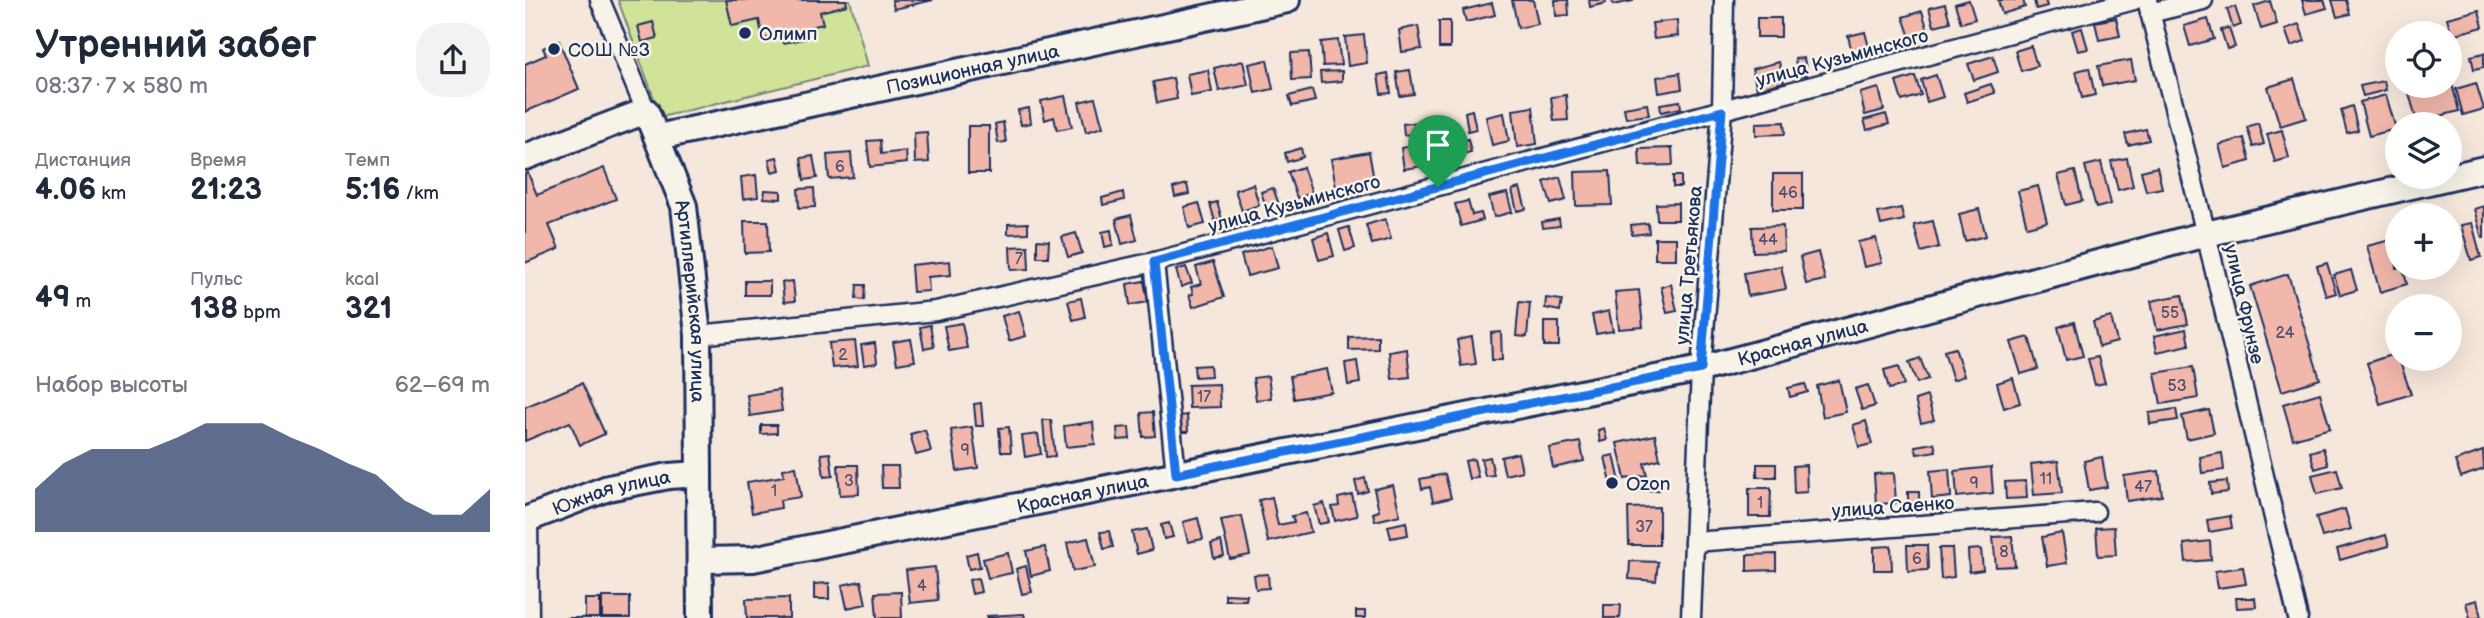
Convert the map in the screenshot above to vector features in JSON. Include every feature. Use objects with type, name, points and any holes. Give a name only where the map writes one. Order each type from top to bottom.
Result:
[{"type":"main road","name":"Позиционная улица","points":[[658,137],[1287,0]]},
{"type":"main road","name":"Артиллерийская улица","points":[[646,111],[684,206],[698,335],[700,618]]},
{"type":"main road","points":[[525,157],[646,111]]},
{"type":"main road","name":"Красная улица","points":[[701,560],[753,559],[1701,369],[2207,234],[2484,169]]},
{"type":"main road","name":"Южная улица","points":[[527,519],[608,488],[669,476],[699,474]]},
{"type":"street","name":"Артиллерийская улица","points":[[600,0],[646,111]]},
{"type":"street","name":"улица Третьякова","points":[[1691,618],[1701,369],[1722,111],[1724,0]]},
{"type":"street","name":"улица Кузьминского","points":[[698,335],[936,311],[1154,262],[2134,0]]},
{"type":"street","points":[[2148,6],[2203,0]]},
{"type":"street","name":"улица Фрунзе","points":[[2148,6],[2207,234],[2298,618]]},
{"type":"street","points":[[1154,262],[1176,474]]},
{"type":"street","name":"улица Саенко","points":[[1694,542],[2095,512]]},
{"type":"street","points":[[527,519],[529,618]]},
{"type":"green space","name":"Олимп","points":[[618,0],[850,0],[868,66],[661,117]]},
{"type":"building","points":[[726,0],[846,0],[847,5],[820,12],[823,24],[806,28],[808,38],[783,43],[781,35],[763,39],[759,20],[732,26]]},
{"type":"building","points":[[892,0],[933,0],[894,9]]},
{"type":"building","points":[[1512,0],[1533,0],[1538,24],[1518,28]]},
{"type":"building","points":[[1555,0],[1568,0],[1569,15],[1556,16]]},
{"type":"building","points":[[1589,0],[1605,0],[1606,3],[1590,7]]},
{"type":"building","points":[[1612,0],[1633,0],[1633,1],[1613,5]]},
{"type":"building","points":[[1969,0],[1975,19],[1961,23],[1955,4]]},
{"type":"building","points":[[1998,0],[2023,0],[2025,7],[2002,14]]},
{"type":"building","points":[[2034,0],[2045,0],[2047,6],[2036,9]]},
{"type":"building","points":[[2302,0],[2324,0],[2327,8],[2306,14]]},
{"type":"building","points":[[2332,0],[2346,0],[2350,14],[2337,17]]},
{"type":"building","points":[[2270,1],[2277,24],[2261,29],[2254,6]]},
{"type":"building","points":[[1492,3],[1495,15],[1466,22],[1463,10]]},
{"type":"building","points":[[1945,4],[1950,22],[1934,26],[1929,8]]},
{"type":"building","points":[[2235,7],[2241,25],[2233,28],[2227,9]]},
{"type":"building","points":[[2479,10],[2483,27],[2462,32],[2462,21],[2448,21],[2447,18]]},
{"type":"building","points":[[1922,11],[1929,34],[1911,40],[1903,17]]},
{"type":"building","points":[[1757,18],[1781,18],[1781,37],[1757,37]]},
{"type":"building","points":[[2116,18],[2120,36],[2099,40],[2095,22]]},
{"type":"building","points":[[2208,19],[2214,39],[2190,46],[2184,26]]},
{"type":"building","points":[[1677,20],[1678,36],[1654,39],[1652,23]]},
{"type":"building","points":[[1439,21],[1450,21],[1450,48],[1439,48]]},
{"type":"building","points":[[653,22],[657,38],[642,42],[638,26]]},
{"type":"building","points":[[2299,24],[2305,41],[2291,46],[2285,29]]},
{"type":"building","points":[[1418,26],[1422,49],[1402,52],[1399,30]]},
{"type":"building","points":[[2082,28],[2088,49],[2078,51],[2072,31]]},
{"type":"building","points":[[2229,28],[2235,47],[2227,49],[2221,30]]},
{"type":"building","points":[[1865,32],[1870,51],[1853,56],[1848,36]]},
{"type":"building","points":[[1364,35],[1367,63],[1348,66],[1345,37]]},
{"type":"building","points":[[1338,40],[1341,65],[1323,66],[1321,42]]},
{"type":"building","points":[[559,41],[579,89],[525,112],[525,64],[546,55],[543,48]]},
{"type":"building","points":[[2031,46],[2037,66],[2021,71],[2015,51]]},
{"type":"building","points":[[1309,52],[1311,79],[1292,80],[1291,53]]},
{"type":"building","points":[[2484,53],[2484,67],[2474,69],[2471,56]]},
{"type":"building","points":[[1993,56],[1998,72],[1974,80],[1968,64]]},
{"type":"building","points":[[1804,58],[1807,75],[1798,76],[1795,59]]},
{"type":"building","points":[[1267,60],[1273,89],[1255,93],[1249,64]]},
{"type":"building","points":[[2131,60],[2135,80],[2102,86],[2098,66]]},
{"type":"building","points":[[1243,61],[1248,85],[1219,91],[1214,68]]},
{"type":"building","points":[[1779,62],[1784,82],[1757,89],[1752,69]]},
{"type":"building","points":[[2089,68],[2095,95],[2082,98],[2076,71]]},
{"type":"building","points":[[1208,70],[1212,92],[1191,96],[1187,74]]},
{"type":"building","points":[[1410,70],[1414,94],[1400,96],[1396,72]]},
{"type":"building","points":[[1342,71],[1342,81],[1321,83],[1320,72]]},
{"type":"building","points":[[1388,73],[1391,93],[1381,94],[1378,75]]},
{"type":"building","points":[[1680,73],[1682,89],[1659,93],[1657,77]]},
{"type":"building","points":[[1936,75],[1943,97],[1927,102],[1921,80]]},
{"type":"building","points":[[1915,76],[1921,95],[1902,101],[1896,82]]},
{"type":"building","points":[[1173,78],[1177,99],[1157,103],[1153,82]]},
{"type":"building","points":[[2294,79],[2306,118],[2280,126],[2268,87]]},
{"type":"building","points":[[2384,81],[2385,90],[2363,96],[2360,86]]},
{"type":"building","points":[[2476,83],[2484,109],[2463,115],[2458,98],[2462,98],[2462,87]]},
{"type":"building","points":[[1991,84],[1995,93],[1967,102],[1964,93]]},
{"type":"building","points":[[1879,88],[1884,110],[1865,115],[1860,93]]},
{"type":"building","points":[[1312,90],[1315,101],[1292,106],[1289,96]]},
{"type":"building","points":[[1566,95],[1568,120],[1554,121],[1551,97]]},
{"type":"building","points":[[2385,95],[2391,112],[2385,112],[2385,132],[2369,136],[2360,102]]},
{"type":"building","points":[[1065,96],[1072,127],[1057,130],[1054,117],[1045,120],[1041,101]]},
{"type":"building","points":[[1095,98],[1103,127],[1086,132],[1079,102]]},
{"type":"building","points":[[2410,98],[2456,98],[2459,111],[2455,112],[2414,112]]},
{"type":"building","points":[[1680,101],[1681,108],[1661,112],[1660,104]]},
{"type":"building","points":[[1647,104],[1649,115],[1626,118],[1624,108]]},
{"type":"building","points":[[2352,106],[2358,130],[2347,133],[2341,110]]},
{"type":"building","points":[[1533,107],[1537,144],[1517,147],[1513,110]]},
{"type":"building","points":[[1029,108],[1031,123],[1021,125],[1018,110]]},
{"type":"building","points":[[1472,110],[1476,129],[1468,131],[1465,112]]},
{"type":"building","points":[[1504,113],[1509,141],[1492,145],[1486,117]]},
{"type":"building","points":[[1886,114],[1889,124],[1867,130],[1864,120]]},
{"type":"building","points":[[1003,122],[1006,142],[998,143],[995,124]]},
{"type":"building","points":[[1420,122],[1422,133],[1404,135],[1403,124]]},
{"type":"building","points":[[1784,122],[1785,134],[1756,135],[1756,123]]},
{"type":"building","points":[[2258,123],[2264,144],[2253,147],[2247,127]]},
{"type":"building","points":[[968,126],[989,126],[989,173],[968,173]]},
{"type":"building","points":[[2146,129],[2149,140],[2128,145],[2125,134]]},
{"type":"building","points":[[2282,130],[2289,158],[2275,162],[2267,134]]},
{"type":"building","points":[[927,132],[929,162],[915,163],[914,133]]},
{"type":"building","points":[[2244,138],[2250,161],[2225,168],[2219,145]]},
{"type":"building","points":[[1468,139],[1471,152],[1459,155],[1456,142]]},
{"type":"building","points":[[880,140],[881,154],[906,151],[907,163],[870,167],[867,141]]},
{"type":"building","points":[[1426,144],[1429,165],[1404,169],[1401,148]]},
{"type":"building","points":[[1301,148],[1303,157],[1287,162],[1285,153]]},
{"type":"building","points":[[1672,148],[1673,165],[1640,166],[1639,149]]},
{"type":"building","points":[[1369,152],[1374,180],[1336,187],[1331,159]]},
{"type":"building","points":[[851,153],[853,177],[829,179],[827,155]]},
{"type":"building","points":[[813,156],[817,178],[804,180],[801,158]]},
{"type":"building","points":[[777,157],[780,170],[772,172],[769,159]]},
{"type":"building","points":[[2127,158],[2133,186],[2118,190],[2111,161]]},
{"type":"building","points":[[2101,162],[2111,204],[2096,208],[2085,166]]},
{"type":"building","points":[[1303,167],[1312,193],[1297,198],[1288,172]]},
{"type":"building","points":[[2157,167],[2162,188],[2146,191],[2141,171]]},
{"type":"building","points":[[604,168],[616,199],[549,225],[559,249],[525,263],[525,174],[528,173],[537,195]]},
{"type":"building","points":[[1610,171],[1612,205],[1576,206],[1575,172]]},
{"type":"building","points":[[2075,171],[2082,201],[2066,205],[2058,175]]},
{"type":"building","points":[[1773,174],[1803,174],[1803,210],[1773,210]]},
{"type":"building","points":[[756,175],[758,197],[743,199],[741,177]]},
{"type":"building","points":[[1673,176],[1681,176],[1681,187],[1673,187]]},
{"type":"building","points":[[1560,177],[1566,200],[1551,204],[1544,182]]},
{"type":"building","points":[[1187,184],[1189,194],[1175,197],[1173,188]]},
{"type":"building","points":[[1253,184],[1259,205],[1242,211],[1235,190]]},
{"type":"building","points":[[2038,186],[2047,222],[2027,227],[2018,191]]},
{"type":"building","points":[[814,188],[815,207],[799,208],[798,189]]},
{"type":"building","points":[[1273,188],[1281,210],[1269,215],[1261,192]]},
{"type":"building","points":[[1520,188],[1526,209],[1517,211],[1512,190]]},
{"type":"building","points":[[765,190],[781,191],[781,199],[764,198]]},
{"type":"building","points":[[1123,192],[1124,200],[1103,205],[1102,198]]},
{"type":"building","points":[[1507,193],[1512,212],[1494,217],[1489,197]]},
{"type":"building","points":[[1468,201],[1472,215],[1481,213],[1483,220],[1461,226],[1455,204]]},
{"type":"building","points":[[1217,202],[1222,219],[1215,221],[1210,204]]},
{"type":"building","points":[[1199,203],[1205,224],[1189,228],[1184,207]]},
{"type":"building","points":[[1678,203],[1678,220],[1657,220],[1656,204]]},
{"type":"building","points":[[2484,206],[2484,238],[2482,238],[2474,209]]},
{"type":"building","points":[[1901,208],[1904,220],[1881,225],[1878,213]]},
{"type":"building","points":[[1979,209],[1986,236],[1965,241],[1959,214]]},
{"type":"building","points":[[1131,215],[1137,240],[1122,244],[1116,219]]},
{"type":"building","points":[[1385,219],[1391,239],[1372,244],[1366,225]]},
{"type":"building","points":[[1559,219],[1560,226],[1543,228],[1542,222]]},
{"type":"building","points":[[744,221],[768,221],[769,252],[745,253]]},
{"type":"building","points":[[1933,221],[1939,247],[1921,252],[1914,225]]},
{"type":"building","points":[[1028,223],[1028,233],[1008,234],[1008,224]]},
{"type":"building","points":[[1648,223],[1649,233],[1632,235],[1631,225]]},
{"type":"building","points":[[2472,223],[2481,257],[2471,260],[2462,225]]},
{"type":"building","points":[[1783,226],[1784,251],[1753,252],[1752,227]]},
{"type":"building","points":[[1349,227],[1355,248],[1345,251],[1339,230]]},
{"type":"building","points":[[1111,230],[1113,245],[1105,247],[1102,232]]},
{"type":"building","points":[[1076,233],[1082,253],[1068,257],[1062,237]]},
{"type":"building","points":[[1328,233],[1334,256],[1319,260],[1313,238]]},
{"type":"building","points":[[1655,238],[1676,238],[1676,259],[1655,259]]},
{"type":"building","points":[[1876,238],[1882,263],[1864,267],[1858,242]]},
{"type":"building","points":[[1037,240],[1049,241],[1048,257],[1037,257]]},
{"type":"building","points":[[2385,242],[2385,280],[2406,280],[2407,284],[2380,292],[2367,246]]},
{"type":"building","points":[[1028,246],[1029,269],[1011,270],[1010,247]]},
{"type":"building","points":[[1272,246],[1278,268],[1247,276],[1241,255]]},
{"type":"building","points":[[1818,252],[1825,280],[1806,284],[1800,257]]},
{"type":"building","points":[[950,261],[951,275],[928,277],[929,291],[913,292],[911,265]]},
{"type":"building","points":[[1213,262],[1224,297],[1193,307],[1189,295],[1193,294],[1191,287],[1201,284],[1196,267]]},
{"type":"building","points":[[2327,263],[2336,293],[2326,296],[2317,266]]},
{"type":"building","points":[[1781,266],[1786,289],[1748,296],[1744,273]]},
{"type":"building","points":[[1186,267],[1192,283],[1181,287],[1176,270]]},
{"type":"building","points":[[2351,270],[2357,290],[2340,295],[2334,275]]},
{"type":"building","points":[[2288,274],[2320,379],[2282,391],[2250,286]]},
{"type":"building","points":[[745,281],[770,281],[770,295],[745,295]]},
{"type":"building","points":[[793,281],[795,301],[784,302],[782,282]]},
{"type":"building","points":[[1144,281],[1148,302],[1130,305],[1127,284]]},
{"type":"building","points":[[1671,284],[1677,311],[1667,313],[1661,287]]},
{"type":"building","points":[[857,285],[865,285],[864,300],[856,299]]},
{"type":"building","points":[[1639,290],[1643,327],[1619,329],[1615,292]]},
{"type":"building","points":[[2182,295],[2188,324],[2157,330],[2151,301]]},
{"type":"building","points":[[1081,298],[1085,317],[1073,320],[1068,301]]},
{"type":"building","points":[[1546,298],[1562,300],[1560,311],[1545,308]]},
{"type":"building","points":[[1519,302],[1530,303],[1527,337],[1516,336]]},
{"type":"building","points":[[1019,311],[1026,336],[1009,341],[1002,316]]},
{"type":"building","points":[[1609,311],[1613,331],[1596,334],[1592,315]]},
{"type":"building","points":[[2111,317],[2117,342],[2099,347],[2093,322]]},
{"type":"building","points":[[1544,322],[1559,322],[1559,346],[1544,346]]},
{"type":"building","points":[[2074,322],[2083,356],[2066,360],[2058,327]]},
{"type":"building","points":[[962,323],[967,348],[949,351],[944,326]]},
{"type":"building","points":[[930,325],[934,347],[924,349],[920,327]]},
{"type":"building","points":[[2186,329],[2189,345],[2157,352],[2154,336]]},
{"type":"building","points":[[1501,332],[1502,360],[1492,360],[1491,333]]},
{"type":"building","points":[[1378,336],[1378,349],[1349,350],[1349,337]]},
{"type":"building","points":[[1472,337],[1476,364],[1461,366],[1457,340]]},
{"type":"building","points":[[2029,337],[2038,369],[2021,374],[2011,342]]},
{"type":"building","points":[[911,339],[915,361],[897,364],[893,342]]},
{"type":"building","points":[[855,341],[858,366],[832,368],[829,343]]},
{"type":"building","points":[[875,343],[877,363],[864,365],[861,345]]},
{"type":"building","points":[[1955,348],[1964,376],[1953,380],[1944,351]]},
{"type":"building","points":[[1407,349],[1410,377],[1392,379],[1389,352]]},
{"type":"building","points":[[2098,357],[2105,383],[2095,385],[2088,359]]},
{"type":"building","points":[[2385,357],[2385,371],[2403,371],[2411,394],[2380,404],[2367,363]]},
{"type":"building","points":[[1920,358],[1928,379],[1917,383],[1909,362]]},
{"type":"building","points":[[1357,361],[1360,383],[1348,385],[1345,363]]},
{"type":"building","points":[[1210,365],[1211,376],[1195,377],[1194,366]]},
{"type":"building","points":[[1899,366],[1904,385],[1889,389],[1884,370]]},
{"type":"building","points":[[2193,367],[2198,398],[2161,404],[2155,373]]},
{"type":"building","points":[[1327,369],[1332,392],[1294,399],[1290,376]]},
{"type":"building","points":[[1268,376],[1271,398],[1256,400],[1253,378]]},
{"type":"building","points":[[2013,378],[2020,403],[2004,408],[1997,383]]},
{"type":"building","points":[[1839,380],[1846,412],[1823,417],[1817,386]]},
{"type":"building","points":[[582,383],[605,434],[580,445],[570,422],[525,441],[525,407]]},
{"type":"building","points":[[1219,384],[1220,407],[1189,408],[1188,385]]},
{"type":"building","points":[[1805,384],[1808,392],[1790,397],[1788,388]]},
{"type":"building","points":[[1868,385],[1875,406],[1862,410],[1855,389]]},
{"type":"building","points":[[779,390],[782,411],[750,416],[747,395]]},
{"type":"building","points":[[2320,393],[2330,428],[2293,439],[2283,404]]},
{"type":"building","points":[[1927,396],[1934,420],[1921,423],[1915,400]]},
{"type":"building","points":[[981,403],[983,426],[976,426],[974,404]]},
{"type":"building","points":[[2176,409],[2178,420],[2150,424],[2149,413]]},
{"type":"building","points":[[2209,410],[2214,433],[2187,439],[2182,416]]},
{"type":"building","points":[[1153,412],[1155,436],[1143,437],[1141,413]]},
{"type":"building","points":[[1187,415],[1188,432],[1181,432],[1180,416]]},
{"type":"building","points":[[1043,420],[1051,420],[1055,456],[1046,457]]},
{"type":"building","points":[[1866,421],[1872,444],[1859,447],[1853,425]]},
{"type":"building","points":[[1093,422],[1095,444],[1066,447],[1064,426]]},
{"type":"building","points":[[761,425],[777,425],[777,433],[761,434]]},
{"type":"building","points":[[972,427],[978,468],[957,471],[951,430]]},
{"type":"building","points":[[1009,427],[1011,452],[1001,452],[999,428]]},
{"type":"building","points":[[1129,427],[1130,439],[1118,440],[1117,428]]},
{"type":"building","points":[[1604,428],[1607,440],[1600,442],[1598,430]]},
{"type":"building","points":[[925,430],[931,451],[916,455],[910,434]]},
{"type":"building","points":[[1038,434],[1041,454],[1025,457],[1022,436]]},
{"type":"building","points":[[1655,435],[1660,459],[1644,463],[1647,475],[1625,479],[1617,443]]},
{"type":"building","points":[[1580,442],[1584,461],[1553,468],[1549,448]]},
{"type":"building","points":[[1934,443],[1936,451],[1917,454],[1915,446]]},
{"type":"building","points":[[2323,448],[2328,465],[2315,469],[2310,452]]},
{"type":"building","points":[[2483,451],[2484,469],[2461,477],[2455,461]]},
{"type":"building","points":[[830,453],[833,476],[824,477],[821,454]]},
{"type":"building","points":[[1518,453],[1522,471],[1505,475],[1501,457]]},
{"type":"building","points":[[2222,453],[2224,470],[2202,473],[2200,457]]},
{"type":"building","points":[[1614,455],[1620,482],[1611,483],[1605,457]]},
{"type":"building","points":[[1490,457],[1494,475],[1485,476],[1481,459]]},
{"type":"building","points":[[2102,457],[2107,487],[2089,490],[2084,461]]},
{"type":"building","points":[[1474,459],[1478,477],[1469,479],[1465,461]]},
{"type":"building","points":[[2058,461],[2062,493],[2034,495],[2031,464]]},
{"type":"building","points":[[1757,464],[1776,464],[1776,477],[1757,477]]},
{"type":"building","points":[[838,465],[858,465],[859,494],[840,495]]},
{"type":"building","points":[[1806,465],[1807,492],[1794,493],[1793,466]]},
{"type":"building","points":[[881,466],[898,466],[899,488],[882,488]]},
{"type":"building","points":[[796,467],[801,497],[780,500],[781,508],[752,513],[747,482],[784,476],[783,469]]},
{"type":"building","points":[[1991,467],[1993,493],[1957,497],[1955,471]]},
{"type":"building","points":[[1949,469],[1951,497],[1932,499],[1930,471]]},
{"type":"building","points":[[2337,469],[2342,488],[2317,494],[2312,475]]},
{"type":"building","points":[[2159,471],[2162,496],[2127,501],[2124,476]]},
{"type":"building","points":[[1894,473],[1896,503],[1876,504],[1874,474]]},
{"type":"building","points":[[1445,474],[1451,498],[1433,502],[1430,487],[1422,489],[1420,479]]},
{"type":"building","points":[[1365,478],[1368,491],[1358,494],[1355,481]]},
{"type":"building","points":[[1659,478],[1659,490],[1639,491],[1639,479]]},
{"type":"building","points":[[2026,481],[2027,498],[2006,499],[2005,482]]},
{"type":"building","points":[[2227,481],[2228,492],[2211,494],[2210,483]]},
{"type":"building","points":[[1393,485],[1400,515],[1375,521],[1373,513],[1379,511],[1374,489]]},
{"type":"building","points":[[1749,488],[1771,488],[1770,517],[1749,517]]},
{"type":"building","points":[[1908,492],[1919,492],[1919,509],[1908,509]]},
{"type":"building","points":[[1352,495],[1357,516],[1335,521],[1332,507],[1339,506],[1338,498]]},
{"type":"building","points":[[1272,497],[1278,525],[1294,522],[1292,516],[1306,513],[1311,532],[1268,542],[1259,500]]},
{"type":"building","points":[[1324,503],[1329,522],[1319,524],[1314,506]]},
{"type":"building","points":[[1659,507],[1659,545],[1629,545],[1628,508]]},
{"type":"building","points":[[2345,509],[2351,529],[2322,537],[2316,517]]},
{"type":"building","points":[[1242,516],[1250,555],[1230,559],[1221,520]]},
{"type":"building","points":[[2230,516],[2232,528],[2209,532],[2207,520]]},
{"type":"building","points":[[1198,518],[1203,539],[1188,542],[1183,522]]},
{"type":"building","points":[[1406,522],[1408,535],[1391,538],[1388,526]]},
{"type":"building","points":[[1169,523],[1173,537],[1164,539],[1161,525]]},
{"type":"building","points":[[2114,527],[2116,555],[2098,556],[2096,528]]},
{"type":"building","points":[[1147,529],[1152,550],[1137,554],[1132,532]]},
{"type":"building","points":[[1109,531],[1113,547],[1104,549],[1100,532]]},
{"type":"building","points":[[2062,533],[2067,563],[2047,566],[2042,537]]},
{"type":"building","points":[[2386,535],[2389,546],[2340,560],[2337,549]]},
{"type":"building","points":[[2012,536],[2015,566],[1996,567],[1993,537]]},
{"type":"building","points":[[1088,538],[1095,567],[1073,571],[1067,543]]},
{"type":"building","points":[[1221,541],[1224,556],[1214,558],[1211,544]]},
{"type":"building","points":[[2210,541],[2211,560],[2186,562],[2184,544]]},
{"type":"building","points":[[1907,545],[1927,545],[1928,570],[1908,571]]},
{"type":"building","points":[[1891,546],[1892,570],[1874,570],[1874,547]]},
{"type":"building","points":[[1045,547],[1050,571],[1031,576],[1026,551]]},
{"type":"building","points":[[1939,548],[1952,548],[1954,577],[1941,579]]},
{"type":"building","points":[[1981,549],[1983,570],[1969,572],[1968,550]]},
{"type":"building","points":[[977,552],[980,567],[969,569],[966,555]]},
{"type":"building","points":[[1008,553],[1012,573],[988,578],[983,559]]},
{"type":"building","points":[[1776,554],[1776,570],[1747,571],[1747,555]]},
{"type":"building","points":[[1630,561],[1658,562],[1656,581],[1629,579]]},
{"type":"building","points":[[1026,566],[1032,592],[1022,594],[1016,569]]},
{"type":"building","points":[[935,567],[938,600],[910,603],[906,570]]},
{"type":"building","points":[[2243,567],[2246,584],[2218,588],[2215,571]]},
{"type":"building","points":[[1268,574],[1269,588],[1256,589],[1254,575]]},
{"type":"building","points":[[978,578],[981,592],[972,594],[969,580]]},
{"type":"building","points":[[861,581],[866,604],[847,608],[842,585]]},
{"type":"building","points":[[829,583],[829,599],[814,599],[814,584]]},
{"type":"building","points":[[901,592],[902,618],[877,618],[875,593]]},
{"type":"building","points":[[1225,594],[1247,595],[1246,600],[1225,600]]},
{"type":"building","points":[[602,597],[630,597],[630,618],[602,618]]},
{"type":"building","points":[[789,598],[789,618],[747,618],[746,599]]},
{"type":"building","points":[[2236,598],[2255,598],[2256,607],[2237,608]]},
{"type":"building","points":[[585,599],[600,599],[600,618],[585,618]]},
{"type":"building","points":[[2477,600],[2481,618],[2470,618],[2466,603]]},
{"type":"building","points":[[1604,605],[1621,605],[1620,618],[1604,618]]},
{"type":"building","points":[[1356,611],[1365,611],[1365,618],[1356,618]]},
{"type":"building","points":[[1024,614],[1025,618],[987,618],[987,616]]},
{"type":"place","name":"Олимп","points":[[745,33]]},
{"type":"place","name":"СОШ №3","points":[[554,49]]},
{"type":"place","name":"Ozon","points":[[1612,483]]},
{"type":"route","points":[[1722,111],[1701,369],[1176,474],[1154,262],[1438,187],[1722,111]]}]
